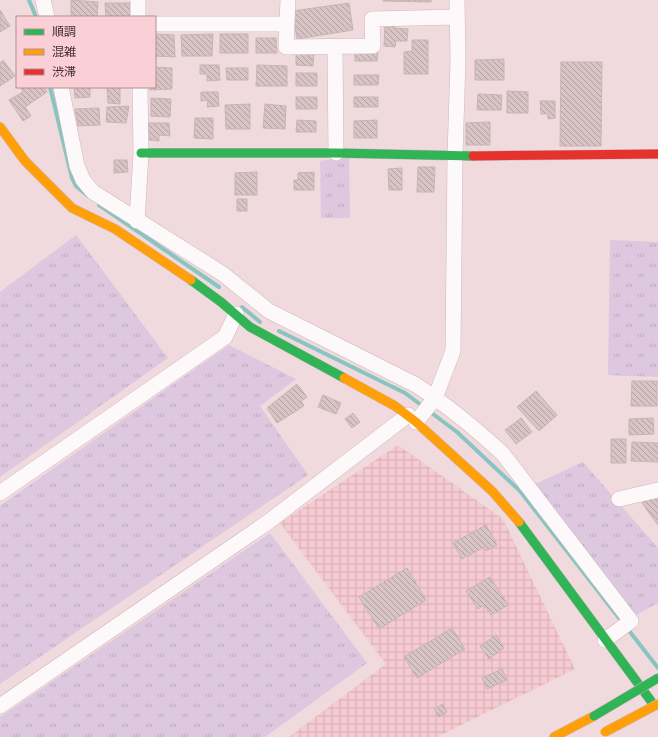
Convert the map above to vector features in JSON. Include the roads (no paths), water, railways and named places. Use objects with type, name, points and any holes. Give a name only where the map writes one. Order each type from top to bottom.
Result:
[{"type":"main road","points":[[0,127],[25,160],[72,208],[115,229],[204,290],[236,314],[250,327],[381,398],[412,419],[492,491],[517,519],[658,712]]},
{"type":"main road","points":[[141,153],[336,153],[455,156],[658,154]]},
{"type":"main road","points":[[566,737],[658,678]]},
{"type":"main road","points":[[554,737],[596,719],[658,688]]},
{"type":"main road","points":[[596,737],[658,704]]},
{"type":"street","points":[[43,0],[46,16]]},
{"type":"street","points":[[138,0],[138,16]]},
{"type":"street","points":[[288,0],[286,47],[373,46],[372,20],[457,17]]},
{"type":"street","points":[[0,706],[268,522],[412,419],[435,398],[453,351],[455,156],[458,60],[457,0]]},
{"type":"street","points":[[156,24],[287,24]]},
{"type":"street","points":[[335,47],[336,153]]},
{"type":"street","points":[[61,88],[77,166],[83,180],[89,188],[137,221],[223,274],[269,311],[416,385],[486,437],[503,454],[631,621],[605,640]]},
{"type":"street","points":[[137,221],[141,153],[140,88]]},
{"type":"street","points":[[0,493],[225,337],[236,314]]},
{"type":"street","points":[[619,499],[658,490]]},
{"type":"waterway","points":[[29,0],[36,16]]},
{"type":"waterway","points":[[50,88],[72,178],[76,186],[88,196]]},
{"type":"waterway","points":[[99,205],[219,287]]},
{"type":"waterway","points":[[242,307],[260,322]]},
{"type":"waterway","points":[[279,331],[405,393],[457,432],[520,491],[623,623]]},
{"type":"waterway","points":[[627,628],[658,668]]}]
